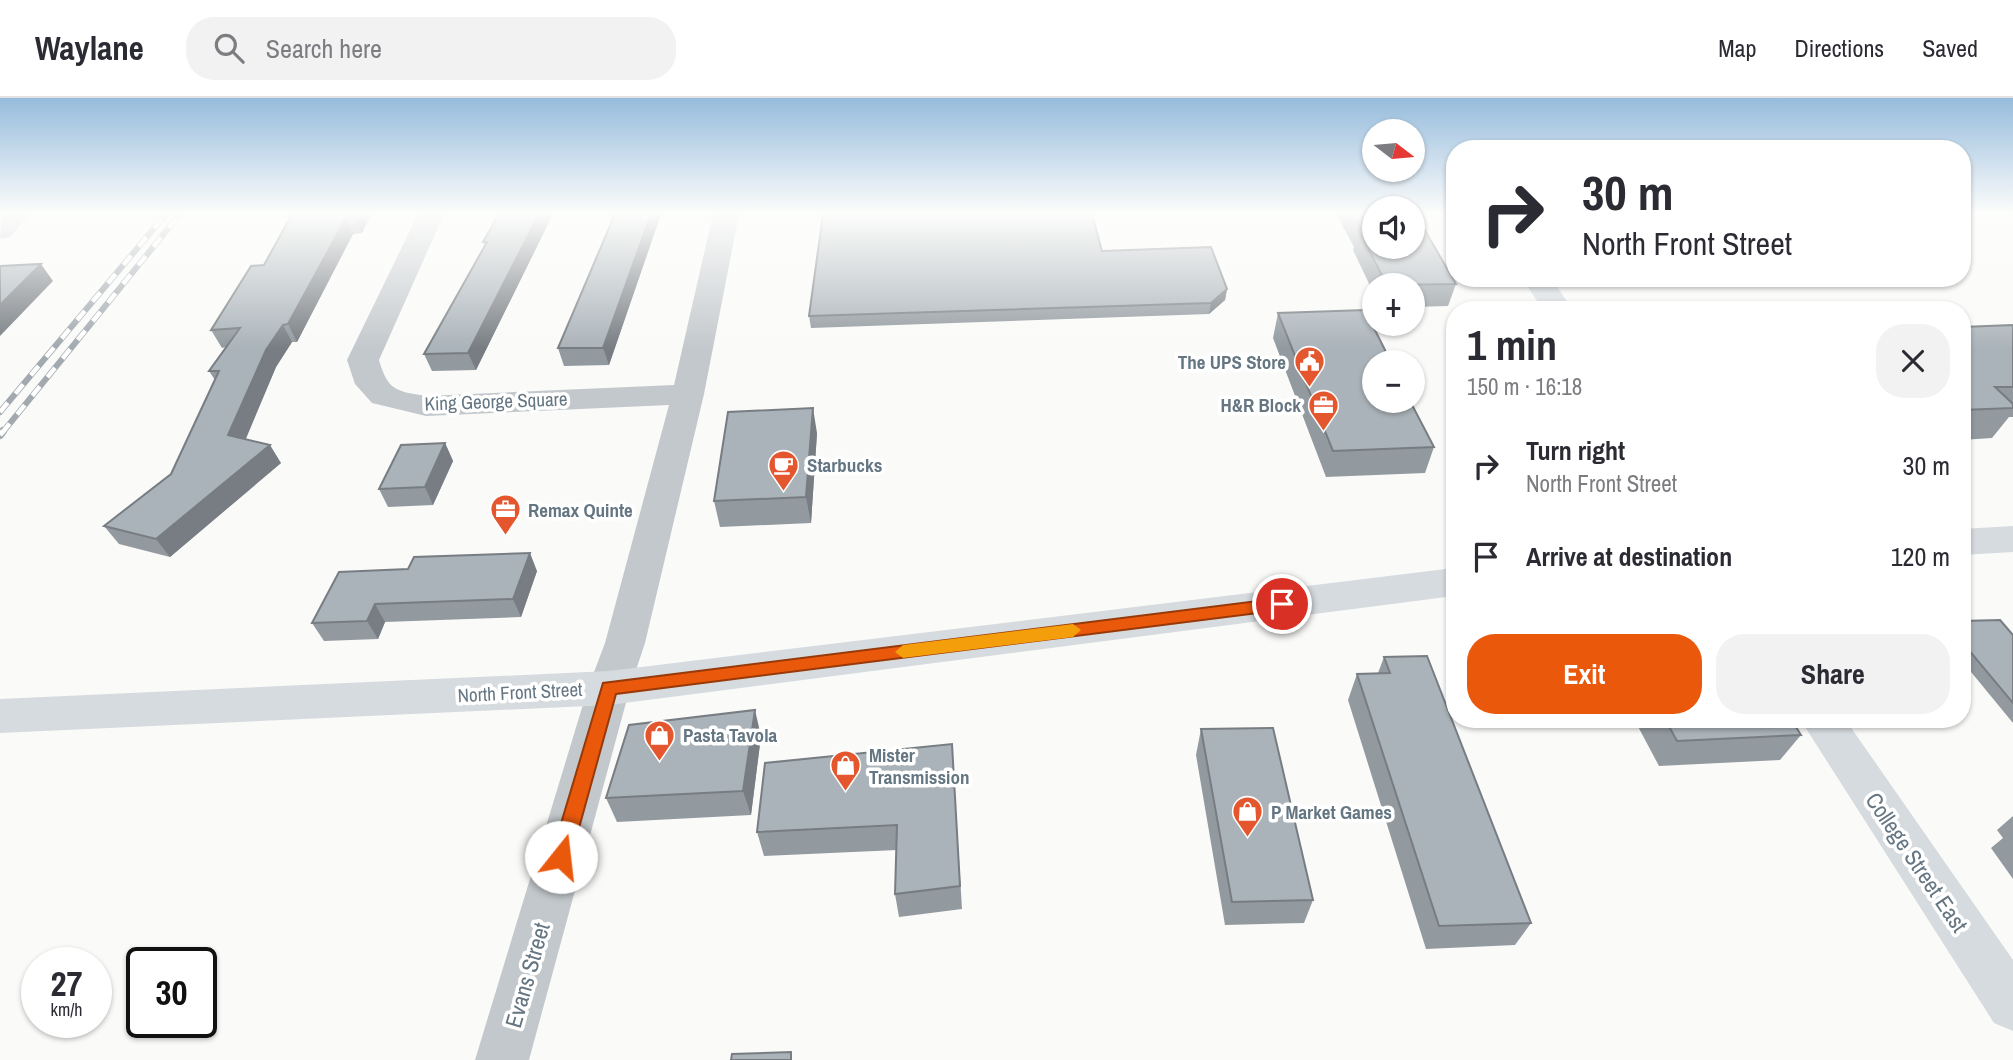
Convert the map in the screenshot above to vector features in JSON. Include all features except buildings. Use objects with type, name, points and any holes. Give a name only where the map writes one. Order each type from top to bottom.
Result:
[{"type":"main road","points":[[1971,541],[2013,539]]},
{"type":"main road","name":"North Front Street","points":[[0,716],[609,688],[1446,583]]},
{"type":"main road","name":"College Street East","points":[[1827,728],[2013,1005]]},
{"type":"street","name":"King George Square","points":[[409,259],[363,360],[368,382],[383,399],[426,406],[688,394]]},
{"type":"street","points":[[609,688],[625,643],[688,394],[717,259]]},
{"type":"street","name":"Evans Street","points":[[502,1060],[609,688]]},
{"type":"railway","points":[[0,412],[128,259]]},
{"type":"railway","points":[[2,433],[144,259]]},
{"type":"railway","points":[[0,435],[3,431]]},
{"type":"slow traffic","points":[[903,652],[1073,630]]},
{"type":"place","name":"The UPS Store","points":[[1309,389]]},
{"type":"place","name":"H&R Block","points":[[1324,432]]},
{"type":"place","name":"Starbucks","points":[[784,492]]},
{"type":"place","name":"Remax Quinte","points":[[505,537]]},
{"type":"place","name":"Pasta Tavola","points":[[660,762]]},
{"type":"place","name":"Mister Transmission","points":[[846,793]]},
{"type":"place","name":"P Market Games","points":[[1248,839]]},
{"type":"route","points":[[561,857],[609,688],[1282,604]]}]
